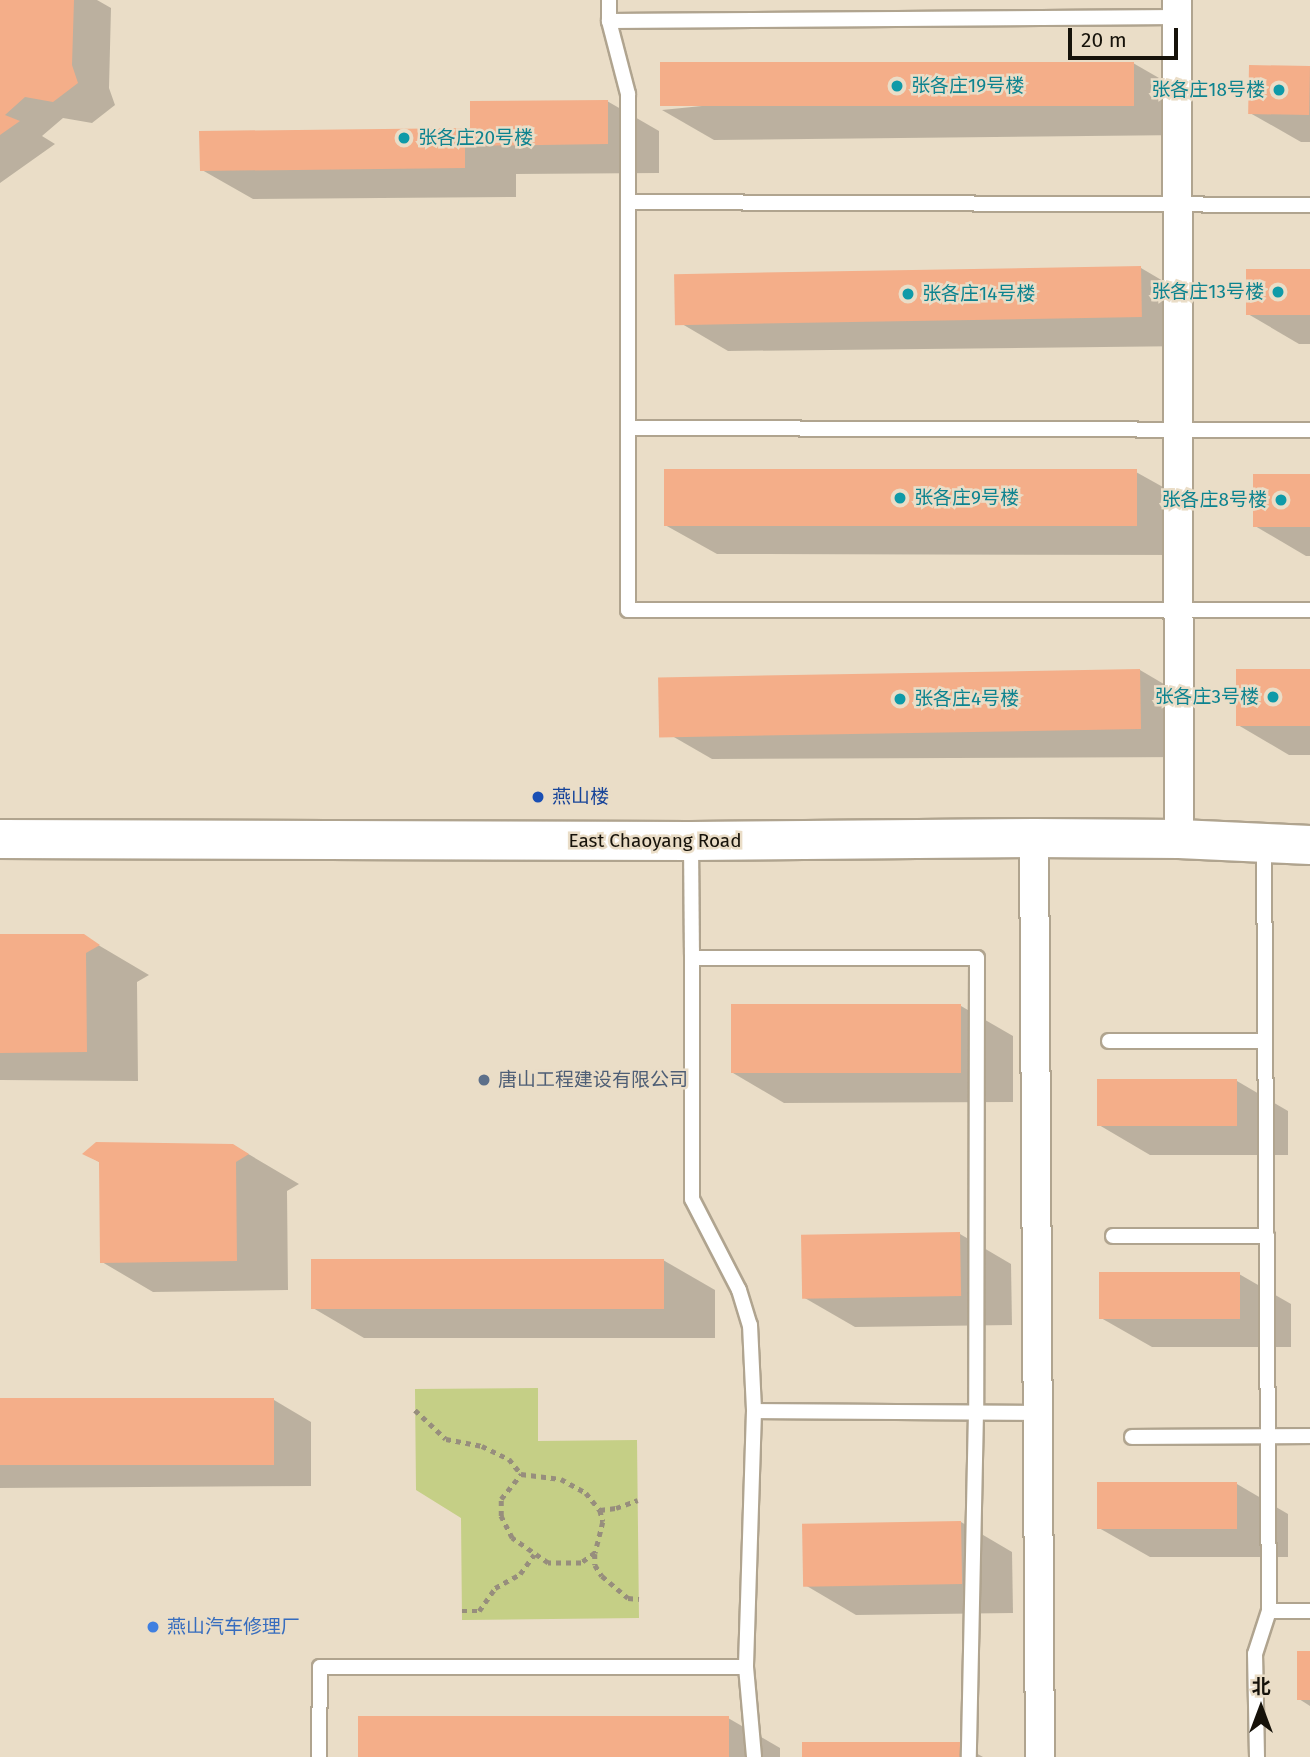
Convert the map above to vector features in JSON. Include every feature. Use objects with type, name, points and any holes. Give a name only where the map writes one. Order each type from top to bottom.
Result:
[{"type":"main road","name":"East Chaoyang Road","points":[[0,839],[691,841],[1034,838],[1179,839],[1264,845],[1310,845]]},
{"type":"street","points":[[1177,8],[1179,839]]},
{"type":"street","points":[[1034,838],[1040,1757]]},
{"type":"lane","points":[[609,0],[609,21],[628,94],[628,610],[1310,610]]},
{"type":"lane","points":[[609,21],[1177,8]]},
{"type":"lane","points":[[628,202],[1310,205]]},
{"type":"lane","points":[[628,428],[1310,430]]},
{"type":"lane","points":[[691,841],[692,1199],[739,1290],[751,1325],[754,1411],[746,1667],[754,1757]]},
{"type":"lane","points":[[1257,1757],[1255,1654],[1269,1611],[1264,845]]},
{"type":"lane","points":[[692,958],[977,958],[976,1412],[969,1757]]},
{"type":"lane","points":[[1109,1041],[1265,1041]]},
{"type":"lane","points":[[1113,1236],[1267,1236]]},
{"type":"lane","points":[[754,1411],[1038,1413]]},
{"type":"lane","points":[[1132,1437],[1310,1436]]},
{"type":"lane","points":[[1269,1611],[1310,1611]]},
{"type":"lane","points":[[319,1757],[320,1667],[746,1667]]},
{"type":"path","points":[[415,1410],[446,1438],[482,1446],[509,1459],[521,1474],[561,1479],[586,1493],[600,1510],[603,1522],[595,1553],[595,1565],[602,1576],[628,1598],[639,1600]]},
{"type":"path","points":[[521,1474],[501,1499],[501,1516],[512,1538],[548,1563],[570,1566],[581,1563],[595,1553]]},
{"type":"path","points":[[600,1510],[616,1508],[638,1500]]},
{"type":"path","points":[[462,1611],[480,1611],[495,1588],[520,1574],[534,1555]]},
{"type":"green space","points":[[538,1388],[538,1441],[637,1440],[639,1618],[462,1620],[461,1518],[416,1490],[415,1389]]},
{"type":"building","points":[[0,0],[74,0],[72,65],[78,83],[53,102],[25,97],[5,115],[20,121],[0,135]]},
{"type":"building","name":"张各庄19号楼","points":[[660,62],[1134,62],[1134,106],[660,106]]},
{"type":"building","name":"张各庄18号楼","points":[[1249,65],[1310,66],[1309,115],[1248,114]]},
{"type":"building","name":"张各庄20号楼","points":[[608,100],[608,144],[465,146],[465,168],[200,171],[199,131],[470,128],[470,101]]},
{"type":"building","name":"张各庄14号楼","points":[[1141,266],[1142,317],[675,325],[674,274]]},
{"type":"building","name":"张各庄13号楼","points":[[1246,269],[1310,269],[1310,315],[1246,315]]},
{"type":"building","name":"张各庄9号楼","points":[[664,469],[1137,469],[1137,526],[664,526]]},
{"type":"building","name":"张各庄8号楼","points":[[1253,474],[1310,474],[1310,527],[1253,527]]},
{"type":"building","name":"张各庄4号楼","points":[[1140,669],[1141,729],[659,737],[658,677]]},
{"type":"building","name":"张各庄3号楼","points":[[1236,669],[1310,669],[1310,726],[1236,726]]},
{"type":"building","points":[[0,934],[84,934],[100,945],[86,953],[87,1052],[0,1053]]},
{"type":"building","points":[[731,1004],[961,1004],[961,1073],[731,1073]]},
{"type":"building","points":[[1097,1079],[1237,1079],[1237,1126],[1097,1126]]},
{"type":"building","points":[[96,1142],[233,1144],[249,1154],[236,1162],[237,1261],[100,1263],[99,1162],[82,1154]]},
{"type":"building","points":[[960,1232],[961,1296],[802,1299],[801,1235]]},
{"type":"building","points":[[311,1259],[664,1259],[664,1309],[311,1309]]},
{"type":"building","points":[[1099,1272],[1240,1272],[1240,1319],[1099,1319]]},
{"type":"building","points":[[0,1398],[274,1398],[274,1465],[0,1465]]},
{"type":"building","points":[[1097,1482],[1237,1482],[1237,1529],[1097,1529]]},
{"type":"building","points":[[961,1521],[962,1584],[803,1587],[802,1524]]},
{"type":"building","points":[[1297,1651],[1310,1651],[1310,1700],[1297,1700]]},
{"type":"building","points":[[358,1716],[729,1716],[729,1757],[358,1757]]},
{"type":"building","points":[[802,1742],[961,1742],[961,1757],[802,1757]]},
{"type":"place","name":"张各庄19号楼","points":[[897,86]]},
{"type":"place","name":"张各庄18号楼","points":[[1279,90]]},
{"type":"place","name":"张各庄20号楼","points":[[404,138]]},
{"type":"place","name":"张各庄13号楼","points":[[1278,292]]},
{"type":"place","name":"张各庄14号楼","points":[[908,294]]},
{"type":"place","name":"张各庄9号楼","points":[[900,498]]},
{"type":"place","name":"张各庄8号楼","points":[[1281,500]]},
{"type":"place","name":"张各庄3号楼","points":[[1273,697]]},
{"type":"place","name":"张各庄4号楼","points":[[900,699]]},
{"type":"place","name":"燕山楼","points":[[538,797]]},
{"type":"place","name":"唐山工程建设有限公司","points":[[484,1080]]},
{"type":"place","name":"燕山汽车修理厂","points":[[153,1627]]}]
